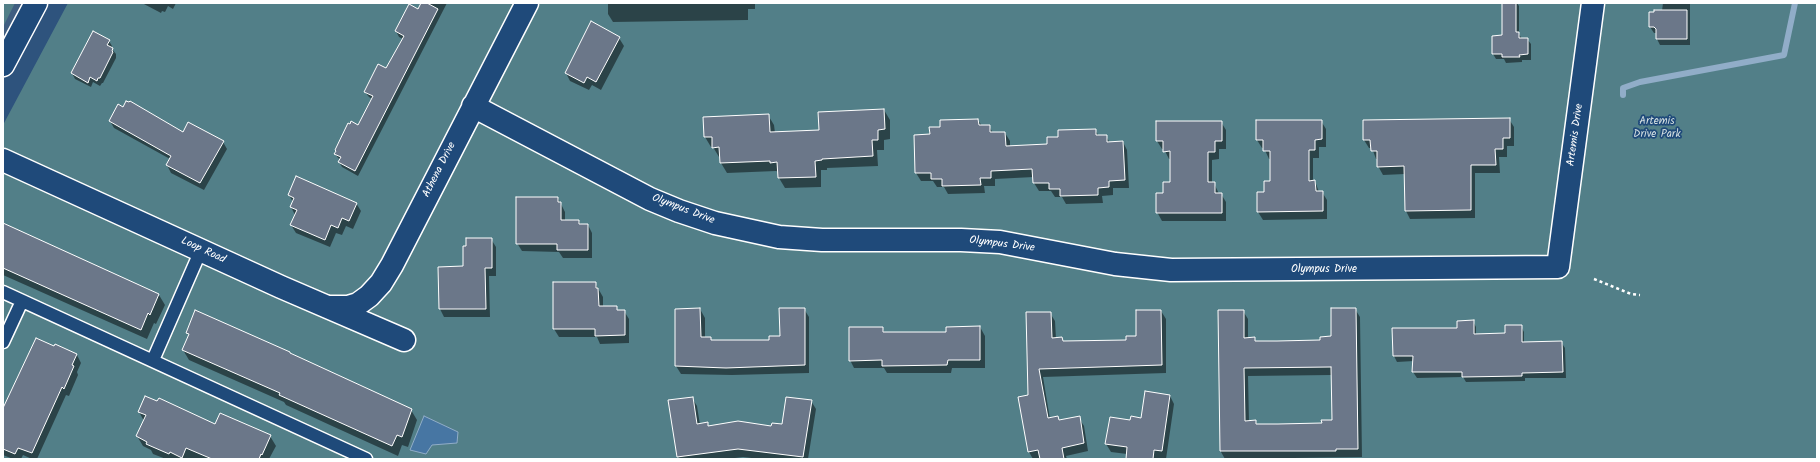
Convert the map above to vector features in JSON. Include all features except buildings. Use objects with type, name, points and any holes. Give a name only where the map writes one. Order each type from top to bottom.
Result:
[{"type":"street","points":[[3,65],[36,3]]},
{"type":"street","name":"Athena Drive","points":[[329,307],[348,307],[358,304],[369,296],[381,283],[392,265],[473,106],[528,3]]},
{"type":"street","name":"Artemis Drive","points":[[1558,267],[1593,3]]},
{"type":"street","name":"Olympus Drive","points":[[473,106],[650,199],[679,211],[715,223],[779,237],[822,240],[961,240],[1000,242],[1115,264],[1171,270],[1558,267]]},
{"type":"street","name":"Loop Road","points":[[3,160],[281,287],[404,340]]},
{"type":"lane","points":[[153,360],[201,250]]},
{"type":"lane","points":[[3,292],[366,459]]},
{"type":"lane","points":[[3,342],[22,301]]},
{"type":"path","points":[[1594,279],[1631,294],[1640,296]]},
{"type":"shaded area","points":[[3,3],[28,3],[3,59]]},
{"type":"shaded area","points":[[424,416],[458,432],[457,443],[432,445],[426,454],[410,450]]},
{"type":"green space","points":[[3,3],[15,3],[3,27]]},
{"type":"green space","name":"Artemis Drive Park","points":[[68,3],[1817,3],[1817,459],[3,459],[3,125]]},
{"type":"waterway","points":[[1623,95],[1623,88],[1640,82],[1784,55],[1795,3]]}]
